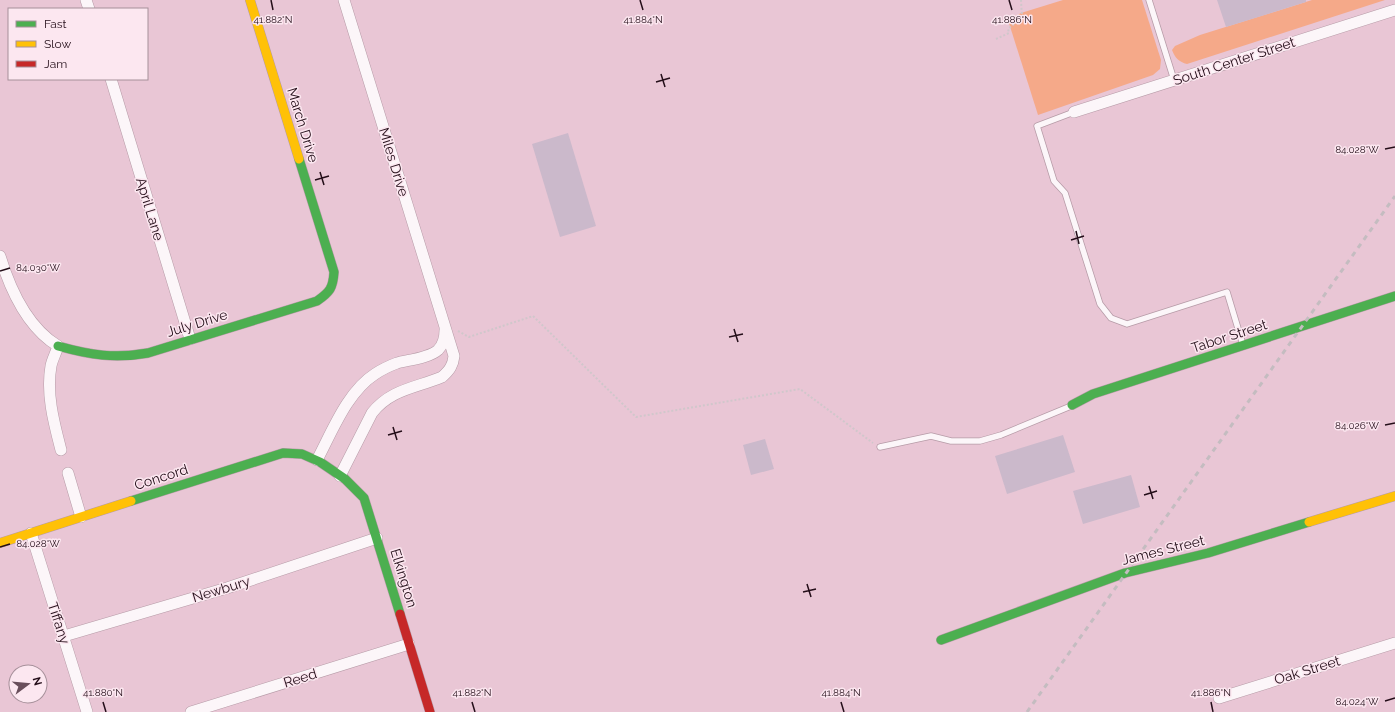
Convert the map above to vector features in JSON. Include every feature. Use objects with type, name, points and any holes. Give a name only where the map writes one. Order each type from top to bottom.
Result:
[{"type":"street","name":"March Drive","points":[[250,0],[334,272],[333,282]]},
{"type":"street","name":"Miles Drive","points":[[340,476],[372,413],[378,405],[394,394],[442,377],[448,372],[453,364],[454,356],[344,0]]},
{"type":"street","name":"South Center Street","points":[[1074,112],[1395,10]]},
{"type":"street","name":"April Lane","points":[[111,80],[190,339]]},
{"type":"street","points":[[0,256],[23,310],[48,340],[58,346],[51,365],[50,400],[60,450]]},
{"type":"street","name":"July Drive","points":[[58,346],[99,356],[134,356],[148,353],[317,301],[328,294],[333,282]]},
{"type":"street","name":"Tabor Street","points":[[1072,405],[1093,394],[1395,296]]},
{"type":"street","name":"Miles Drive","points":[[317,460],[349,401],[365,381],[385,368],[431,354],[438,350],[443,343],[445,333],[444,323]]},
{"type":"street","name":"Concord","points":[[0,543],[283,453],[304,455],[317,460],[328,468]]},
{"type":"street","name":"Elkington","points":[[328,468],[352,484],[364,498],[430,712]]},
{"type":"street","points":[[68,473],[81,517]]},
{"type":"street","name":"James Street","points":[[941,640],[1126,573],[1208,553],[1395,496]]},
{"type":"street","name":"Tiffany","points":[[31,534],[87,712]]},
{"type":"street","name":"Newbury","points":[[64,636],[227,588],[377,538]]},
{"type":"street","name":"Oak Street","points":[[1219,698],[1395,643]]},
{"type":"street","name":"Reed","points":[[191,712],[409,644]]},
{"type":"lane","points":[[1149,0],[1174,80]]},
{"type":"lane","points":[[1074,112],[1037,126],[1054,181],[1066,193],[1100,304],[1111,318],[1126,324],[1227,292],[1243,346]]},
{"type":"lane","points":[[880,448],[931,436],[951,441],[980,441],[1001,435],[1072,405]]},
{"type":"path","points":[[996,39],[1009,33],[1008,29],[1013,23],[1019,21],[1022,17],[1021,0]]},
{"type":"path","points":[[444,323],[469,337],[533,316],[636,417],[800,389],[880,448]]},
{"type":"shaded area","points":[[1063,0],[1142,0],[1161,60],[1160,69],[1153,75],[1038,115],[1008,20],[1021,13]]},
{"type":"shaded area","points":[[1312,0],[1385,0],[1187,64],[1178,59],[1172,50],[1175,46],[1200,35]]},
{"type":"building","points":[[1217,0],[1306,0],[1306,2],[1226,27]]},
{"type":"building","points":[[568,133],[596,226],[560,237],[532,144]]},
{"type":"building","points":[[1063,435],[1075,472],[1007,494],[995,456]]},
{"type":"building","points":[[765,439],[774,469],[751,475],[743,445]]},
{"type":"building","points":[[1131,475],[1140,507],[1083,524],[1073,491]]},
{"type":"railway","points":[[1027,712],[1395,196]]},
{"type":"traffic: fast","points":[[58,346],[81,352],[113,356],[148,353],[317,301],[321,298],[332,286],[334,272],[299,159]]},
{"type":"traffic: fast","points":[[1072,405],[1093,394],[1395,296]]},
{"type":"traffic: fast","points":[[131,501],[283,453],[302,454],[320,462],[345,479],[364,498],[400,614]]},
{"type":"traffic: fast","points":[[941,640],[1125,573],[1208,553],[1309,522]]},
{"type":"traffic: slow","points":[[250,0],[299,159]]},
{"type":"traffic: slow","points":[[1309,522],[1395,496]]},
{"type":"traffic: slow","points":[[0,543],[131,501]]},
{"type":"traffic: jam","points":[[400,614],[430,712]]}]
